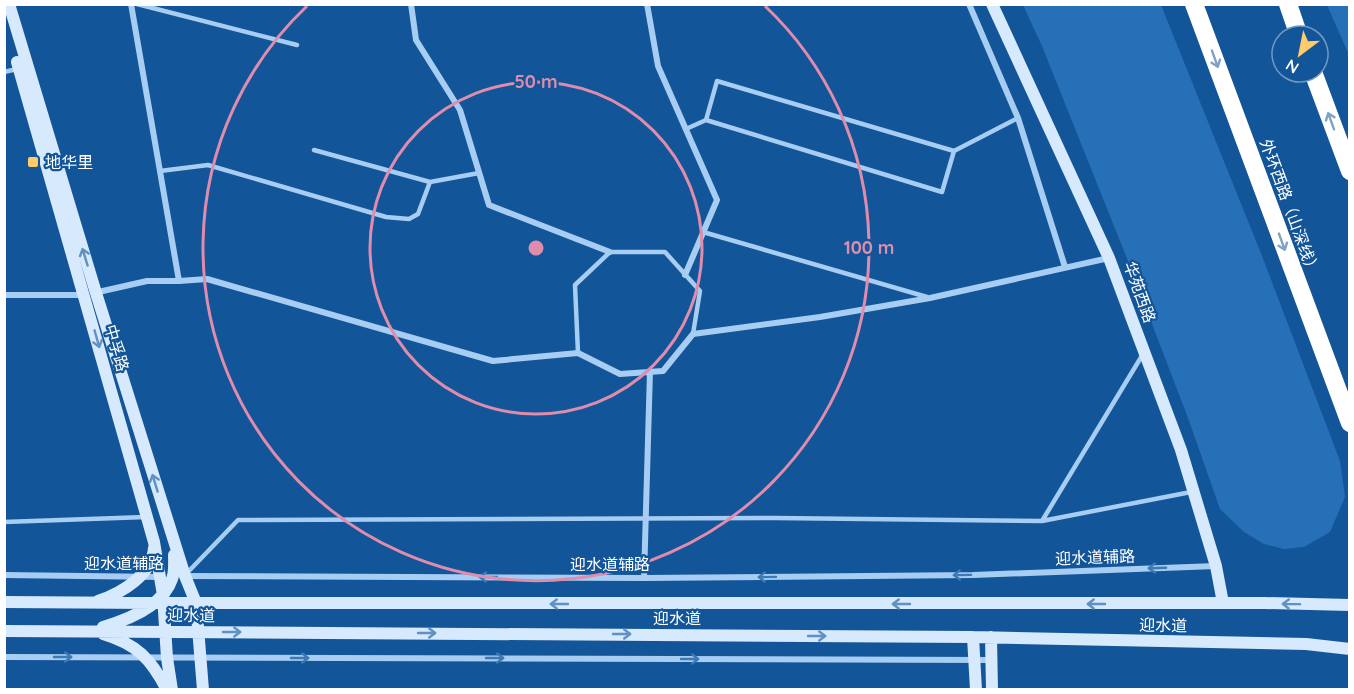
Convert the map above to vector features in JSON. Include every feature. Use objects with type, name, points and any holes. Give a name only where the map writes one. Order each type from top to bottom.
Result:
[{"type":"highway","name":"外环西路（山深线）","points":[[1194,4],[1350,423]]},
{"type":"highway","points":[[1288,4],[1295,24]]},
{"type":"highway","points":[[1317,84],[1350,171]]},
{"type":"main road","name":"中孚路","points":[[9,4],[90,294],[154,542],[173,577],[196,603],[203,690]]},
{"type":"main road","name":"华苑西路","points":[[992,4],[1109,258],[1194,492],[1216,566],[1223,603]]},
{"type":"main road","name":"中孚路","points":[[4,20],[90,294],[173,539],[173,577]]},
{"type":"main road","points":[[92,603],[125,588],[139,576],[150,564],[154,542]]},
{"type":"main road","points":[[90,631],[117,622],[160,600],[173,577]]},
{"type":"main road","points":[[160,600],[166,631],[169,690]]},
{"type":"main road","name":"迎水道","points":[[4,602],[92,603],[160,600],[196,603],[1350,605]]},
{"type":"main road","name":"迎水道","points":[[4,631],[991,637],[1306,644],[1350,649]]},
{"type":"main road","points":[[90,631],[123,642],[148,657],[169,690]]},
{"type":"main road","points":[[973,637],[976,690]]},
{"type":"main road","points":[[991,637],[992,690]]},
{"type":"street","points":[[131,4],[179,281]]},
{"type":"street","points":[[411,4],[416,40],[460,110],[489,205],[610,252]]},
{"type":"street","points":[[647,4],[658,66],[717,200],[685,274]]},
{"type":"street","points":[[969,4],[1018,118],[1065,267]]},
{"type":"street","points":[[4,295],[90,294],[147,281],[207,279],[493,361],[578,353],[620,374],[663,370],[693,334],[820,317],[930,298],[1109,258]]},
{"type":"street","points":[[644,578],[650,371]]},
{"type":"street","name":"迎水道辅路","points":[[4,575],[644,578],[973,575],[1216,566]]},
{"type":"street","points":[[4,657],[990,660]]},
{"type":"lane","points":[[137,4],[297,45]]},
{"type":"lane","points":[[4,72],[19,69]]},
{"type":"lane","points":[[706,120],[717,81],[954,151],[1018,118]]},
{"type":"lane","points":[[686,129],[706,120],[942,192],[954,151]]},
{"type":"lane","points":[[314,150],[430,182],[479,173]]},
{"type":"lane","points":[[159,171],[208,165],[386,217],[409,219],[418,214],[430,182]]},
{"type":"lane","points":[[703,232],[930,298]]},
{"type":"lane","points":[[578,353],[575,285],[610,252],[665,252],[700,291],[693,334]]},
{"type":"lane","points":[[1042,521],[1144,352]]},
{"type":"lane","points":[[173,577],[238,520],[1042,521],[1194,492]]},
{"type":"lane","points":[[4,522],[148,517]]},
{"type":"shaded area","points":[[1023,5],[1161,5],[1262,256],[1340,461],[1345,497],[1330,532],[1304,547],[1284,549],[1264,544],[1244,532],[1220,509],[1126,256],[1042,46]]},
{"type":"shaded area","points":[[1327,5],[1349,5],[1349,55]]},
{"type":"place","name":"地华里","points":[[33,162]]}]
